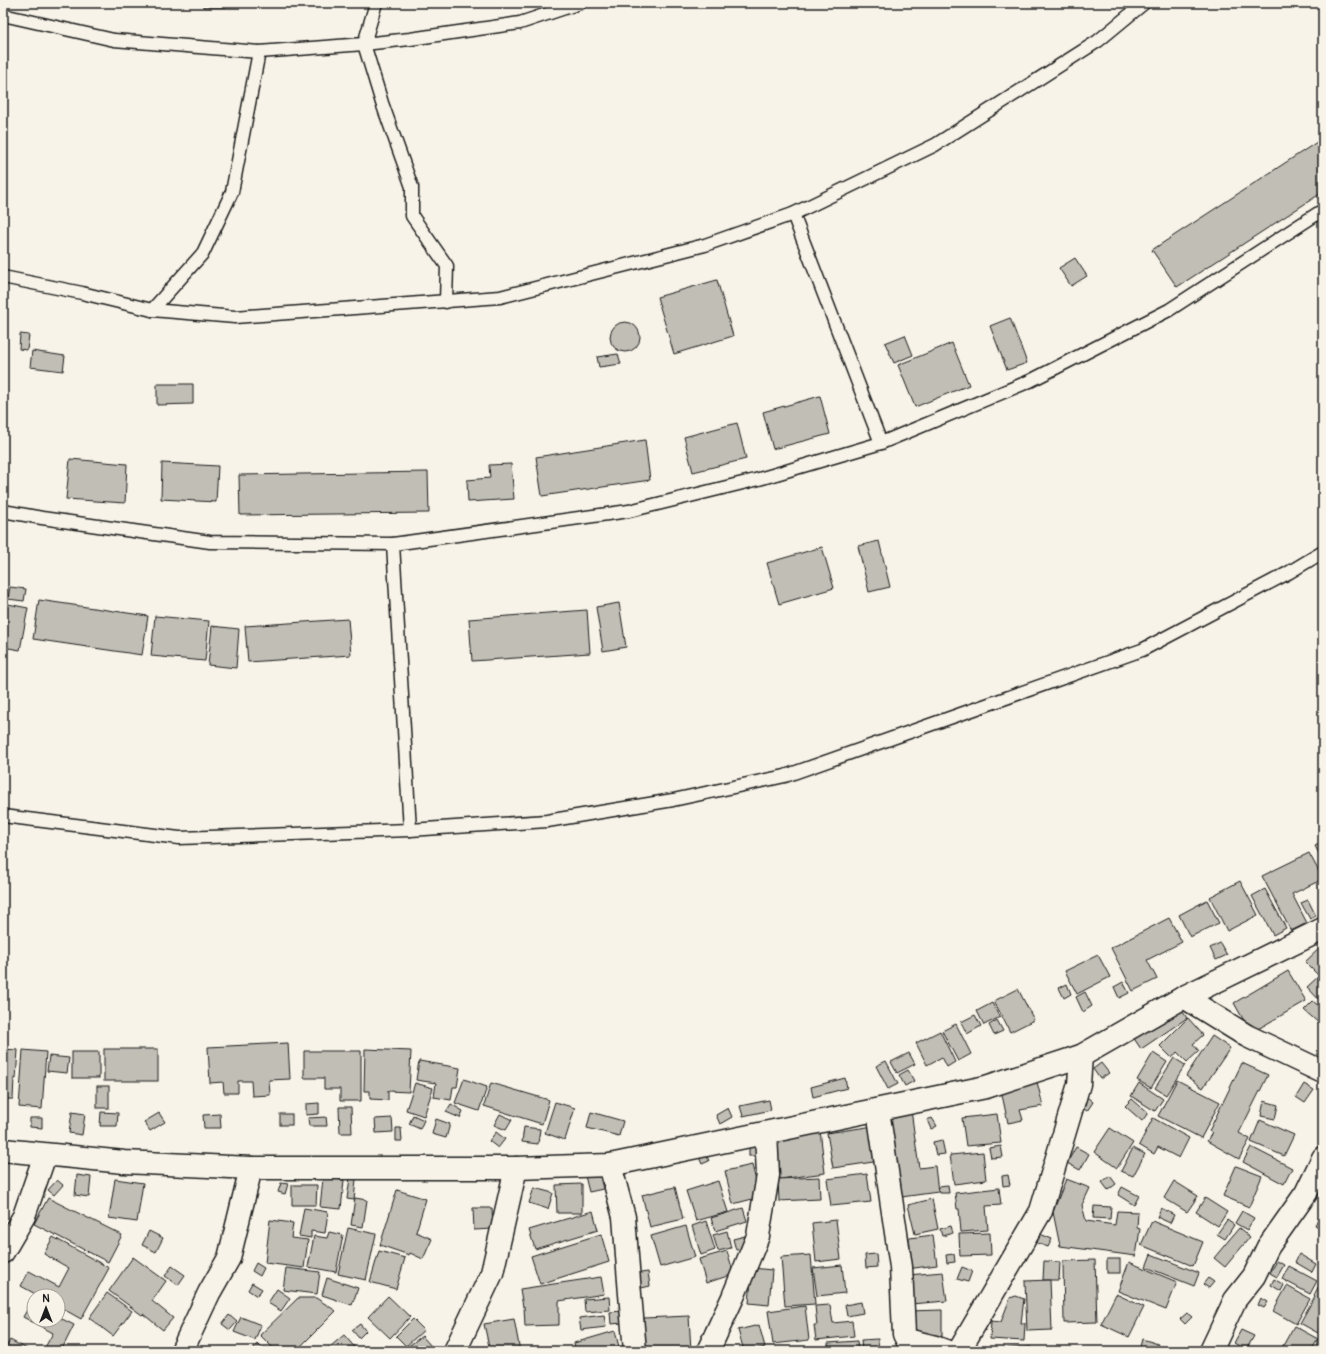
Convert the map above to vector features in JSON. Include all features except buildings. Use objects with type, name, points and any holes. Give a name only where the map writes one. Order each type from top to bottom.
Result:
[{"type":"street","points":[[3,1150],[124,1162],[251,1168],[516,1168],[610,1165],[986,1088],[1081,1056],[1184,997],[1323,929]]},
{"type":"street","points":[[1184,997],[1246,1036],[1323,1072]]},
{"type":"street","points":[[959,1351],[1041,1211],[1079,1084],[1081,1056]]},
{"type":"street","points":[[878,1110],[902,1267],[904,1334],[907,1340],[946,1351]]},
{"type":"street","points":[[708,1351],[733,1297],[758,1236],[768,1175],[766,1133]]},
{"type":"street","points":[[3,1252],[24,1216],[45,1155]]},
{"type":"street","points":[[1211,1351],[1235,1300],[1254,1276],[1268,1247],[1306,1192],[1323,1158]]},
{"type":"street","points":[[610,1165],[624,1217],[635,1351]]},
{"type":"street","points":[[182,1351],[209,1292],[229,1258],[251,1168]]},
{"type":"street","points":[[455,1351],[492,1273],[516,1168]]},
{"type":"lane","points":[[376,3],[364,44],[382,103],[412,187],[412,216],[447,266],[446,302]]},
{"type":"lane","points":[[3,15],[114,40],[259,52],[410,39],[520,23],[580,3]]},
{"type":"lane","points":[[3,277],[82,293],[152,310],[235,317],[500,297],[705,245],[792,214],[935,145],[1098,41],[1144,3]]},
{"type":"lane","points":[[152,310],[203,253],[232,192],[259,52]]},
{"type":"lane","points":[[3,511],[210,542],[393,544],[629,511],[758,479],[880,443],[1030,381],[1169,310],[1323,210]]},
{"type":"lane","points":[[792,214],[880,443]]},
{"type":"lane","points":[[393,544],[410,830]]},
{"type":"lane","points":[[3,816],[179,838],[410,830],[547,821],[673,800],[785,776],[1142,650],[1288,573],[1323,552]]}]
